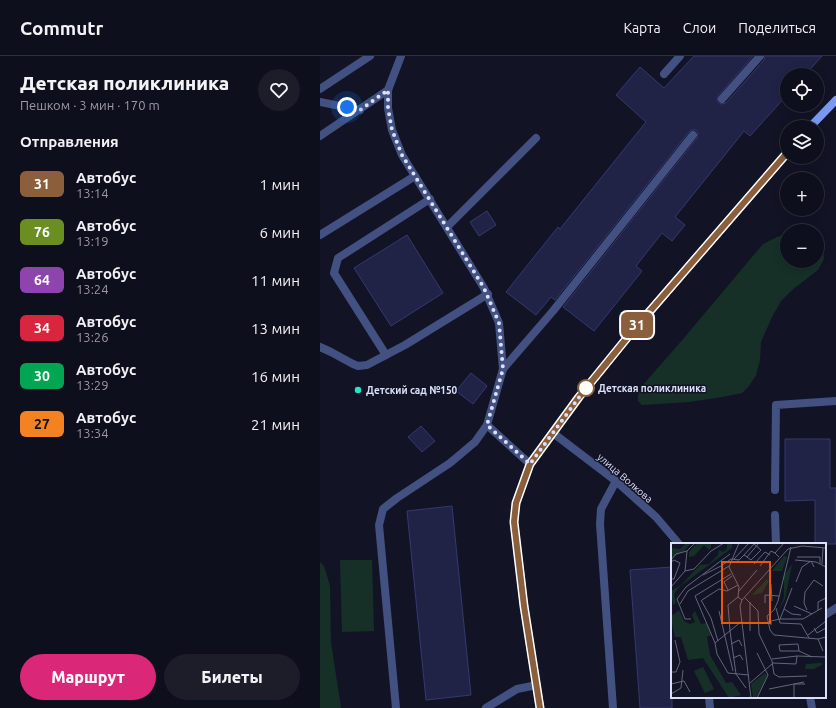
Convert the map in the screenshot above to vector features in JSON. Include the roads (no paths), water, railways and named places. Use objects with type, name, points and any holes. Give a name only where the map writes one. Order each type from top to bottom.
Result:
[{"type":"main road","points":[[817,120],[836,100]]},
{"type":"main road","points":[[540,708],[524,606],[514,522],[516,503],[530,464],[579,397],[631,333],[780,161]]},
{"type":"street","points":[[320,90],[370,56]]},
{"type":"street","points":[[396,708],[380,525],[383,509],[450,463],[475,442],[487,425],[503,369],[499,323],[488,294],[448,227],[402,155],[392,130],[388,108],[388,90],[401,56]]},
{"type":"street","points":[[664,74],[680,56]]},
{"type":"street","points":[[722,99],[760,56]]},
{"type":"street","points":[[320,136],[388,90]]},
{"type":"street","points":[[320,102],[360,110]]},
{"type":"street","points":[[503,369],[553,311],[692,135]]},
{"type":"street","points":[[448,227],[536,138]]},
{"type":"street","points":[[320,235],[415,176]]},
{"type":"street","points":[[386,355],[334,273],[335,266],[338,258],[430,199]]},
{"type":"street","points":[[320,347],[358,366],[367,365],[405,345],[488,294]]},
{"type":"street","points":[[776,490],[776,405],[836,401]]},
{"type":"street","points":[[487,425],[530,464]]},
{"type":"street","name":"улица Волкова","points":[[553,433],[616,481],[656,517],[678,543]]},
{"type":"street","points":[[613,708],[600,524],[601,509],[616,481]]},
{"type":"street","points":[[775,515],[776,543]]},
{"type":"street","points":[[826,614],[836,608]]},
{"type":"street","points":[[486,708],[517,689],[537,685]]},
{"type":"street","points":[[709,698],[710,708]]},
{"type":"street","points":[[810,698],[812,708]]},
{"type":"place","name":"Детская поликлиника","points":[[586,388]]},
{"type":"place","name":"Детский сад №150","points":[[358,390]]}]
